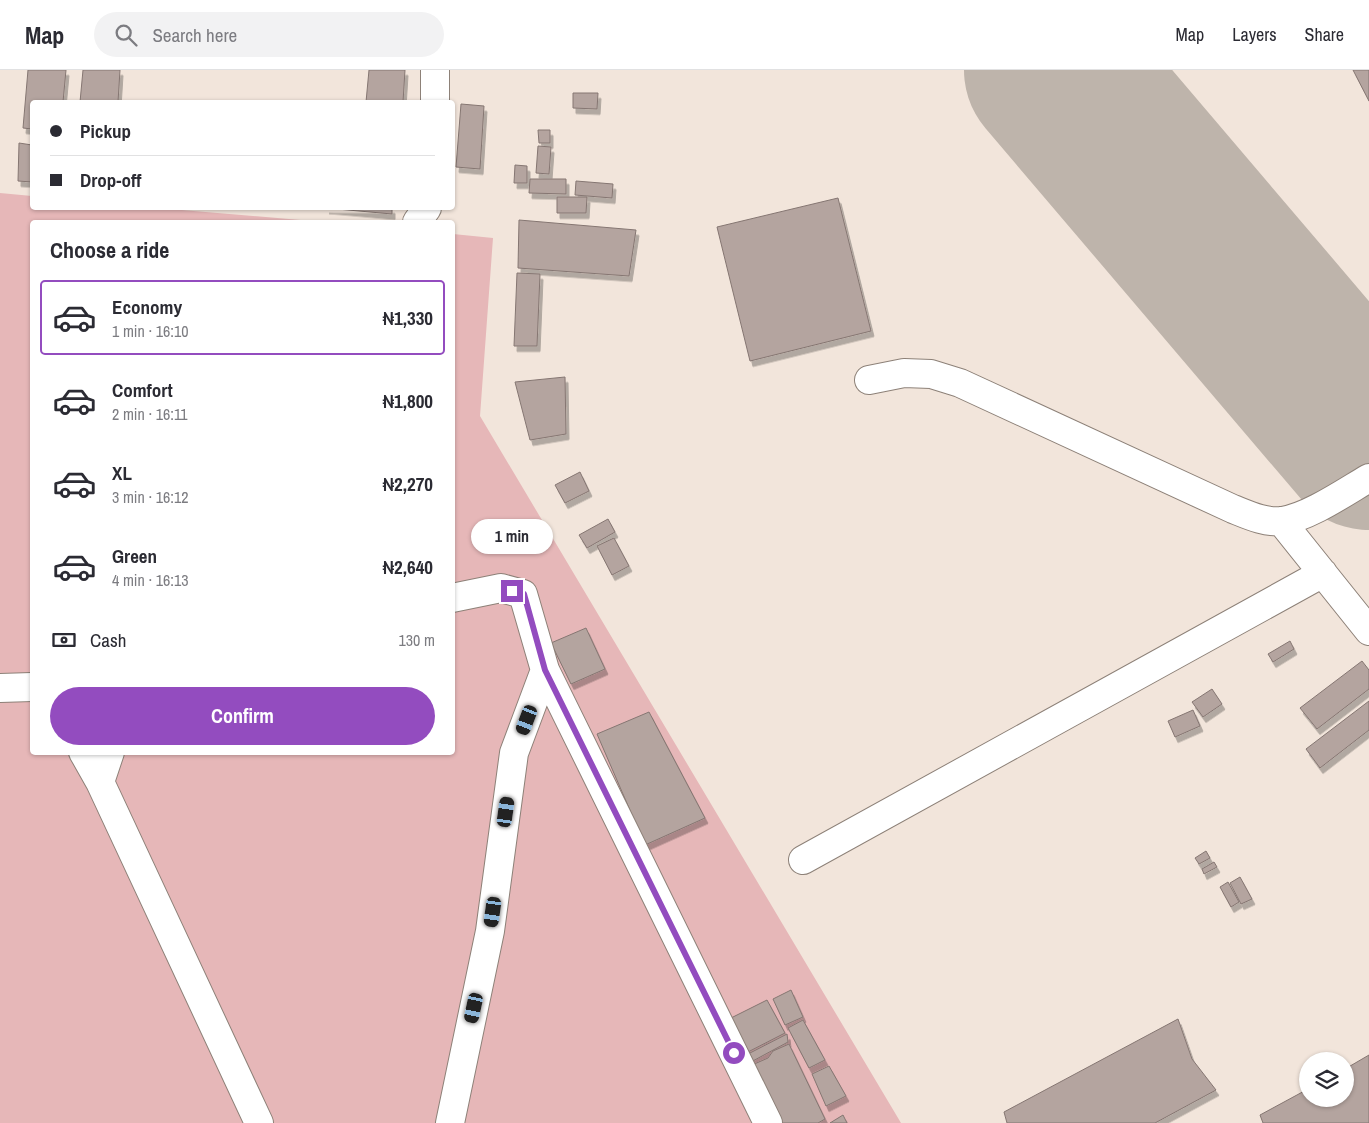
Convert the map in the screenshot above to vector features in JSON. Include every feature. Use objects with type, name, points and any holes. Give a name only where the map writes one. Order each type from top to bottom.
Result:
[{"type":"street","points":[[435,70],[435,100]]},
{"type":"street","points":[[869,380],[904,373],[931,374],[960,383],[1233,509],[1259,519],[1281,521],[1305,515],[1369,478]]},
{"type":"street","points":[[1281,521],[1369,631]]},
{"type":"street","points":[[803,860],[1323,573]]},
{"type":"street","points":[[455,597],[500,588],[524,594],[545,670],[768,1123]]},
{"type":"street","points":[[450,1123],[490,931],[514,753],[545,670]]},
{"type":"street","points":[[0,688],[30,687]]},
{"type":"street","points":[[85,755],[100,782],[259,1123]]},
{"type":"street","points":[[100,782],[109,755]]},
{"type":"shaded area","points":[[0,193],[30,196],[30,210],[182,210],[300,220],[30,220],[30,755],[455,755],[455,234],[493,238],[480,416],[901,1123],[0,1123]]},
{"type":"building","points":[[28,70],[66,70],[63,100],[30,100],[30,129],[23,128]]},
{"type":"building","points":[[83,70],[120,70],[118,100],[80,100]]},
{"type":"building","points":[[369,70],[405,70],[403,100],[366,100]]},
{"type":"building","points":[[1353,70],[1369,70],[1369,101]]},
{"type":"building","points":[[573,93],[598,93],[597,109],[573,108]]},
{"type":"building","points":[[461,104],[484,106],[480,169],[456,167]]},
{"type":"building","points":[[538,130],[550,130],[550,143],[539,143]]},
{"type":"building","points":[[19,143],[30,145],[30,182],[18,181]]},
{"type":"building","points":[[538,146],[551,147],[549,174],[536,173]]},
{"type":"building","points":[[515,165],[527,166],[527,183],[514,183]]},
{"type":"building","points":[[530,179],[566,179],[566,194],[529,193]]},
{"type":"building","points":[[576,181],[613,184],[612,198],[575,195]]},
{"type":"building","points":[[557,197],[587,197],[586,213],[557,213]]},
{"type":"building","points":[[838,198],[871,331],[750,361],[717,227]]},
{"type":"building","points":[[348,210],[392,210],[392,214]]},
{"type":"building","points":[[519,220],[636,230],[629,276],[518,268]]},
{"type":"building","points":[[517,273],[540,274],[537,346],[514,346]]},
{"type":"building","points":[[565,377],[566,434],[530,440],[515,382]]},
{"type":"building","points":[[580,472],[589,491],[565,503],[555,485]]},
{"type":"building","points":[[608,519],[615,532],[587,548],[579,535]]},
{"type":"building","points":[[614,538],[629,566],[612,575],[597,546]]},
{"type":"building","points":[[586,628],[605,669],[571,684],[551,643]]},
{"type":"building","points":[[1290,641],[1294,649],[1273,662],[1268,654]]},
{"type":"building","points":[[1362,661],[1369,670],[1369,689],[1317,729],[1300,708]]},
{"type":"building","points":[[1212,689],[1222,704],[1203,717],[1192,702]]},
{"type":"building","points":[[1369,701],[1369,730],[1320,768],[1306,749]]},
{"type":"building","points":[[1193,710],[1200,726],[1175,737],[1168,721]]},
{"type":"building","points":[[649,712],[705,818],[645,845],[597,734]]},
{"type":"building","points":[[1206,851],[1210,858],[1199,864],[1195,858]]},
{"type":"building","points":[[1214,862],[1217,867],[1204,874],[1202,869]]},
{"type":"building","points":[[1240,877],[1252,899],[1241,904],[1230,883]]},
{"type":"building","points":[[1228,882],[1239,902],[1231,907],[1220,887]]},
{"type":"building","points":[[791,990],[803,1017],[785,1025],[773,999]]},
{"type":"building","points":[[767,1000],[785,1033],[746,1053],[731,1018]]},
{"type":"building","points":[[1178,1019],[1192,1059],[1216,1090],[1155,1123],[1007,1123],[1004,1112]]},
{"type":"building","points":[[803,1020],[825,1060],[809,1068],[788,1028]]},
{"type":"building","points":[[787,1034],[788,1042],[751,1062],[748,1054]]},
{"type":"building","points":[[789,1044],[825,1119],[818,1123],[778,1123],[752,1065],[768,1058],[773,1051]]},
{"type":"building","points":[[1369,1055],[1369,1123],[1263,1123],[1260,1115],[1299,1094],[1299,1107],[1354,1107],[1354,1064]]},
{"type":"building","points":[[829,1066],[846,1096],[826,1106],[812,1074]]},
{"type":"building","points":[[843,1115],[847,1123],[830,1123]]},
{"type":"runway","points":[[1054,70],[1369,440]]},
{"type":"route","points":[[512,591],[524,594],[545,670],[734,1053]]}]
